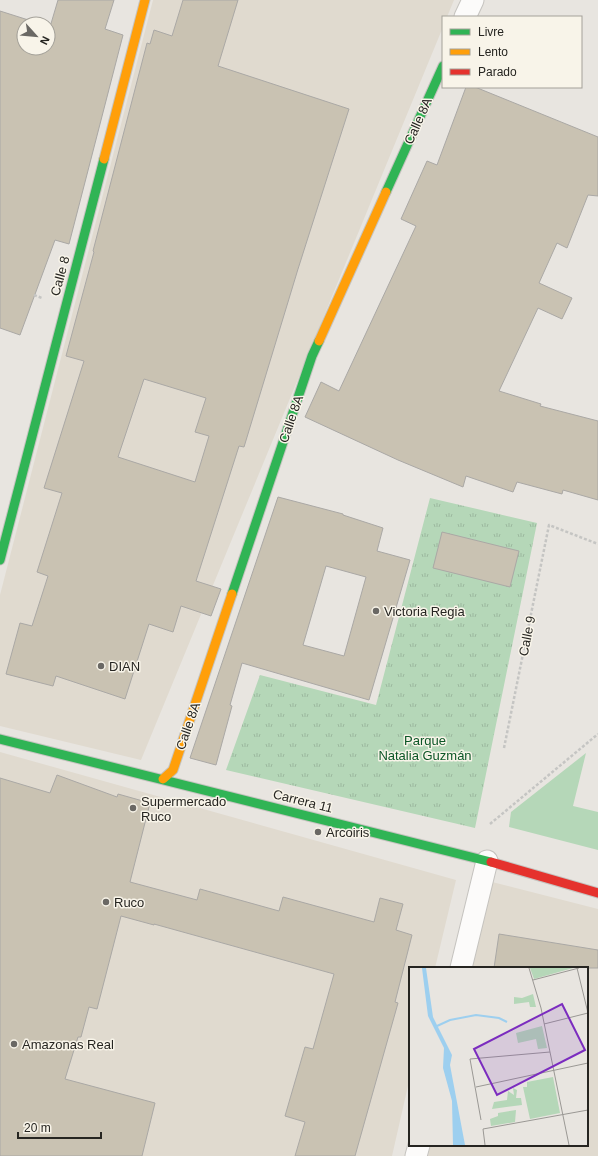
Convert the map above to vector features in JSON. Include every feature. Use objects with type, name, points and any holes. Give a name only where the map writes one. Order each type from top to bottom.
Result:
[{"type":"street","name":"Calle 8","points":[[0,560],[145,0]]},
{"type":"street","points":[[465,16],[473,0]]},
{"type":"street","name":"Calle 8A","points":[[163,779],[173,770],[312,356],[442,68]]},
{"type":"street","name":"Carrera 11","points":[[0,739],[487,861],[598,893]]},
{"type":"street","points":[[461,967],[487,861]]},
{"type":"street","points":[[416,1156],[419,1146]]},
{"type":"path","name":"Calle 9","points":[[504,748],[549,525],[598,544]]},
{"type":"path","points":[[490,824],[598,734]]},
{"type":"shaded area","points":[[153,0],[454,0],[447,16],[442,16],[442,29],[141,760],[0,726],[0,595]]},
{"type":"shaded area","points":[[0,752],[456,880],[435,967],[409,967],[409,1081],[392,1156],[0,1156]]},
{"type":"shaded area","points":[[492,882],[598,909],[598,1156],[428,1156],[430,1146],[588,1146],[588,967],[472,967]]},
{"type":"green space","name":"Parque Natalia Guzmán","points":[[430,498],[537,523],[475,828],[226,770],[260,675],[376,705]]},
{"type":"green space","points":[[586,753],[573,806],[598,812],[598,850],[509,827],[511,812]]},
{"type":"building","points":[[58,0],[114,0],[105,29],[123,35],[69,244],[55,240],[20,335],[0,328],[0,11],[16,16],[16,56],[56,56],[56,16],[53,16]]},
{"type":"building","points":[[183,0],[238,0],[218,66],[349,109],[298,269],[244,447],[239,446],[196,581],[221,589],[211,616],[181,606],[173,632],[149,624],[125,699],[56,676],[53,686],[6,674],[20,623],[32,626],[48,576],[37,572],[62,493],[44,488],[84,361],[66,356],[147,43],[150,44],[154,30],[172,36]],"holes":[[[144,379],[206,398],[195,432],[209,436],[195,482],[118,457]]]},
{"type":"building","points":[[466,88],[477,88],[598,137],[598,196],[588,195],[567,248],[557,243],[539,283],[572,298],[562,319],[538,308],[499,391],[541,404],[540,406],[598,421],[598,500],[563,490],[562,494],[517,482],[513,492],[466,476],[463,487],[398,460],[305,417],[321,382],[339,391],[416,226],[401,219],[427,161],[437,165]]},
{"type":"building","points":[[278,497],[343,514],[383,528],[377,551],[410,560],[369,700],[242,663],[230,705],[232,706],[216,765],[190,758]],"holes":[[[326,566],[366,577],[344,656],[303,645]]]},
{"type":"building","points":[[442,532],[519,551],[510,587],[433,568]]},
{"type":"building","points":[[57,775],[117,797],[118,794],[150,803],[130,882],[197,900],[200,889],[279,911],[283,897],[374,922],[380,898],[403,904],[396,930],[412,935],[395,1002],[398,1003],[355,1156],[295,1156],[305,1122],[285,1116],[305,1047],[313,1049],[334,974],[121,916],[97,1009],[89,1007],[81,1037],[78,1037],[65,1079],[155,1103],[142,1156],[0,1156],[0,778],[50,793]]},
{"type":"building","points":[[499,934],[598,950],[598,968],[494,967]]},
{"type":"traffic: fast","points":[[386,192],[442,68]]},
{"type":"traffic: fast","points":[[0,560],[104,159]]},
{"type":"traffic: fast","points":[[232,594],[312,356],[319,341]]},
{"type":"traffic: fast","points":[[0,739],[491,862]]},
{"type":"traffic: slow","points":[[104,159],[145,0]]},
{"type":"traffic: slow","points":[[319,341],[386,192]]},
{"type":"traffic: slow","points":[[163,779],[173,770],[232,594]]},
{"type":"traffic: jam","points":[[491,862],[598,893]]},
{"type":"place","name":"Victoria Regia","points":[[376,611]]},
{"type":"place","name":"DIAN","points":[[101,666]]},
{"type":"place","name":"Supermercado Ruco","points":[[133,808]]},
{"type":"place","name":"Arcoiris","points":[[318,832]]},
{"type":"place","name":"Ruco","points":[[106,902]]},
{"type":"place","name":"Amazonas Real","points":[[14,1044]]}]
